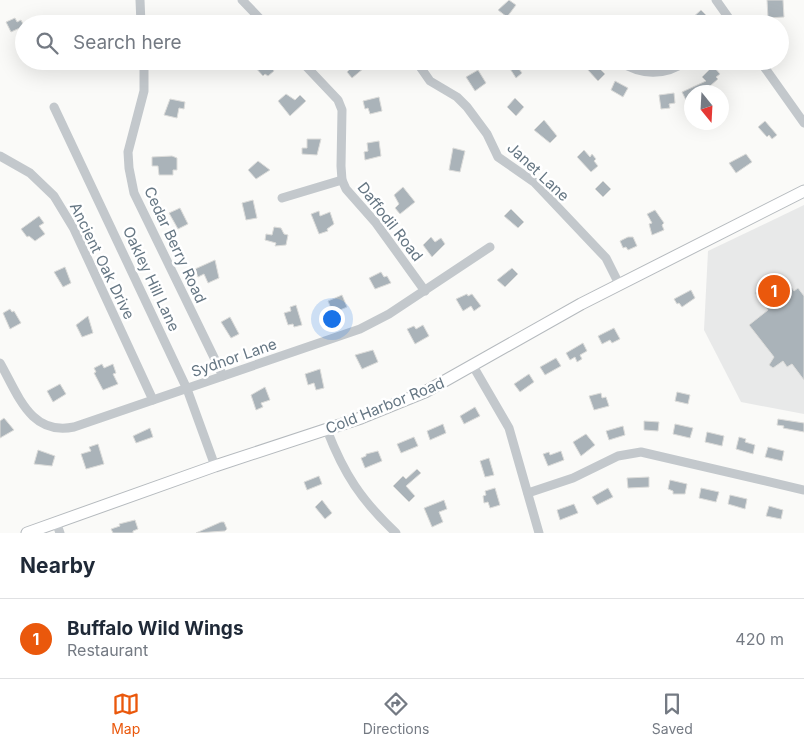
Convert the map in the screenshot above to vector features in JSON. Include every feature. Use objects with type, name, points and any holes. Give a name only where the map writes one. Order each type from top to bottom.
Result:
[{"type":"main road","name":"Cold Harbor Road","points":[[27,533],[58,528],[215,466],[327,430],[425,392],[473,366],[539,326],[804,191]]},
{"type":"street","points":[[140,0],[141,15]]},
{"type":"street","points":[[242,0],[256,15]]},
{"type":"street","points":[[716,0],[727,15]]},
{"type":"street","name":"Cedar Berry Road","points":[[144,70],[144,91],[128,152],[131,182],[134,193],[223,376]]},
{"type":"street","name":"Daffodil Road","points":[[310,70],[338,100],[342,110],[342,180],[349,193],[376,223],[425,291]]},
{"type":"street","name":"Janet Lane","points":[[422,70],[430,81],[457,97],[467,107],[487,134],[498,157],[534,182],[606,258],[619,284]]},
{"type":"street","points":[[637,70],[657,73],[668,70]]},
{"type":"street","points":[[766,70],[804,123]]},
{"type":"street","name":"Oakley Hill Lane","points":[[54,108],[187,389],[215,466]]},
{"type":"street","name":"Ancient Oak Drive","points":[[0,156],[30,173],[54,196],[74,228],[153,400]]},
{"type":"street","points":[[282,198],[342,180]]},
{"type":"street","name":"Sydnor Lane","points":[[0,363],[29,412],[39,422],[54,429],[74,427],[360,328],[389,314],[490,247]]},
{"type":"street","points":[[473,366],[509,428],[539,533]]},
{"type":"street","points":[[327,430],[349,480],[371,509],[396,533]]},
{"type":"street","points":[[528,493],[573,478],[618,456],[641,452],[725,470],[804,490]]},
{"type":"shaded area","points":[[804,205],[804,414],[741,402],[704,330],[708,251]]},
{"type":"building","points":[[509,0],[516,5],[508,15],[504,15],[498,10]]},
{"type":"building","points":[[767,0],[783,0],[784,15],[768,15]]},
{"type":"building","points":[[701,10],[706,15],[696,15]]},
{"type":"building","points":[[15,18],[15,30],[11,32],[6,22]]},
{"type":"building","points":[[258,70],[274,71],[268,76],[265,74],[263,76]]},
{"type":"building","points":[[349,70],[362,70],[352,78],[347,72]]},
{"type":"building","points":[[478,70],[486,83],[475,91],[466,77]]},
{"type":"building","points":[[511,70],[520,70],[522,73],[516,78]]},
{"type":"building","points":[[588,70],[601,70],[605,74],[598,81]]},
{"type":"building","points":[[709,70],[716,70],[720,74],[716,77],[718,79],[711,85],[697,85],[706,81],[702,77]]},
{"type":"building","points":[[615,81],[628,88],[623,97],[611,90]]},
{"type":"building","points":[[674,93],[675,103],[669,104],[670,108],[661,109],[659,95]]},
{"type":"building","points":[[286,94],[295,100],[300,95],[306,101],[290,116],[278,101]]},
{"type":"building","points":[[379,97],[382,111],[370,114],[368,108],[365,109],[363,101]]},
{"type":"building","points":[[515,98],[524,107],[516,116],[507,107]]},
{"type":"building","points":[[170,99],[185,102],[184,109],[179,108],[177,118],[164,115]]},
{"type":"building","points":[[544,120],[557,136],[550,143],[534,130]]},
{"type":"building","points":[[765,121],[777,135],[772,139],[769,135],[767,137],[758,127]]},
{"type":"building","points":[[307,139],[321,139],[317,155],[302,154],[302,148],[307,148]]},
{"type":"building","points":[[379,141],[381,156],[365,160],[364,152],[368,151],[367,143]]},
{"type":"building","points":[[453,148],[465,151],[460,172],[449,170]]},
{"type":"building","points":[[584,150],[590,157],[592,154],[596,159],[594,161],[598,166],[591,172],[577,157]]},
{"type":"building","points":[[746,154],[752,162],[736,173],[729,163]]},
{"type":"building","points":[[172,156],[177,158],[177,170],[173,170],[173,175],[159,175],[158,166],[152,166],[152,157]]},
{"type":"building","points":[[258,161],[270,170],[256,179],[248,170]]},
{"type":"building","points":[[603,181],[611,189],[603,197],[595,189]]},
{"type":"building","points":[[403,187],[415,202],[400,214],[395,208],[399,204],[394,195]]},
{"type":"building","points":[[253,200],[257,218],[246,220],[242,203]]},
{"type":"building","points":[[180,208],[188,224],[178,229],[169,213]]},
{"type":"building","points":[[511,209],[524,222],[518,228],[504,216]]},
{"type":"building","points":[[655,210],[664,223],[662,225],[664,230],[652,235],[649,224],[652,223],[647,214]]},
{"type":"building","points":[[319,211],[320,216],[330,212],[334,224],[327,229],[328,231],[319,234],[311,214]]},
{"type":"building","points":[[39,216],[44,223],[39,226],[45,234],[35,241],[29,236],[27,237],[21,229]]},
{"type":"building","points":[[274,227],[281,228],[284,234],[288,235],[286,245],[275,246],[276,243],[265,240],[266,234],[272,235]]},
{"type":"building","points":[[431,237],[435,242],[441,238],[445,244],[432,257],[423,245]]},
{"type":"building","points":[[633,237],[637,246],[628,250],[626,247],[623,248],[620,241]]},
{"type":"building","points":[[215,260],[219,278],[208,283],[204,274],[198,277],[195,269]]},
{"type":"building","points":[[65,267],[71,283],[63,287],[54,272]]},
{"type":"building","points":[[512,268],[518,274],[505,287],[497,280]]},
{"type":"building","points":[[381,272],[384,277],[387,276],[391,283],[375,289],[369,278]]},
{"type":"building","points":[[779,275],[781,278],[783,276],[794,291],[798,288],[804,296],[804,380],[792,364],[787,367],[783,361],[773,368],[769,365],[774,357],[749,325],[768,310],[755,293]]},
{"type":"building","points":[[691,290],[695,298],[682,307],[679,303],[677,304],[674,299]]},
{"type":"building","points":[[467,294],[468,296],[472,294],[481,306],[474,311],[471,306],[463,311],[456,299]]},
{"type":"building","points":[[342,295],[347,307],[333,313],[328,301]]},
{"type":"building","points":[[296,305],[302,325],[294,327],[293,324],[288,325],[284,313],[291,311],[290,307]]},
{"type":"building","points":[[10,309],[12,312],[14,311],[21,323],[10,329],[3,313]]},
{"type":"building","points":[[88,316],[93,333],[82,337],[76,325]]},
{"type":"building","points":[[230,317],[239,334],[231,338],[221,322]]},
{"type":"building","points":[[423,325],[429,336],[415,344],[407,329],[414,326],[416,329]]},
{"type":"building","points":[[614,328],[620,339],[612,343],[610,340],[602,344],[598,336]]},
{"type":"building","points":[[583,343],[587,351],[580,355],[582,359],[577,362],[575,357],[570,360],[566,353]]},
{"type":"building","points":[[373,350],[378,362],[362,369],[355,355]]},
{"type":"building","points":[[556,358],[561,366],[545,375],[540,367]]},
{"type":"building","points":[[102,364],[104,368],[113,364],[116,373],[113,374],[118,384],[103,390],[94,373],[96,372],[94,368]]},
{"type":"building","points":[[320,369],[324,388],[316,390],[314,383],[308,385],[305,374]]},
{"type":"building","points":[[529,374],[534,382],[520,392],[514,384]]},
{"type":"building","points":[[60,384],[66,394],[53,402],[47,391]]},
{"type":"building","points":[[265,387],[270,400],[261,403],[263,407],[256,410],[251,395]]},
{"type":"building","points":[[677,392],[690,395],[688,404],[675,401]]},
{"type":"building","points":[[601,393],[602,398],[606,397],[609,406],[594,410],[589,396]]},
{"type":"building","points":[[475,407],[480,416],[464,424],[460,416]]},
{"type":"building","points":[[4,418],[14,430],[0,438],[0,421]]},
{"type":"building","points":[[778,419],[804,423],[804,432],[777,425]]},
{"type":"building","points":[[644,421],[659,422],[658,431],[644,430]]},
{"type":"building","points":[[443,424],[446,433],[430,440],[427,431]]},
{"type":"building","points":[[675,424],[693,428],[690,438],[673,434]]},
{"type":"building","points":[[623,426],[625,435],[609,440],[606,431]]},
{"type":"building","points":[[150,428],[153,437],[136,443],[133,436]]},
{"type":"building","points":[[707,432],[724,436],[722,446],[705,442]]},
{"type":"building","points":[[586,434],[595,445],[581,456],[573,442]]},
{"type":"building","points":[[414,437],[418,446],[401,453],[397,444]]},
{"type":"building","points":[[739,437],[746,439],[745,442],[755,445],[753,454],[736,449]]},
{"type":"building","points":[[98,444],[104,464],[86,469],[81,454],[91,451],[89,447]]},
{"type":"building","points":[[768,447],[784,451],[782,461],[765,457]]},
{"type":"building","points":[[38,450],[55,456],[52,466],[34,464]]},
{"type":"building","points":[[378,451],[382,461],[365,468],[361,458],[366,456],[366,454]]},
{"type":"building","points":[[561,451],[564,460],[548,466],[543,454],[549,452],[550,455]]},
{"type":"building","points":[[489,458],[494,475],[485,477],[480,461]]},
{"type":"building","points":[[417,469],[421,473],[406,486],[415,496],[409,502],[393,486],[403,476],[406,479]]},
{"type":"building","points":[[319,476],[322,484],[307,490],[304,482]]},
{"type":"building","points":[[649,477],[649,487],[628,488],[627,478]]},
{"type":"building","points":[[670,480],[687,484],[685,494],[673,494],[673,491],[668,489]]},
{"type":"building","points":[[495,488],[500,505],[490,508],[488,502],[484,503],[483,496],[486,495],[485,491]]},
{"type":"building","points":[[608,488],[613,497],[597,505],[592,497]]},
{"type":"building","points":[[701,488],[719,492],[716,502],[699,498]]},
{"type":"building","points":[[730,495],[747,499],[745,509],[728,504]]},
{"type":"building","points":[[322,500],[332,513],[325,519],[315,507]]},
{"type":"building","points":[[444,500],[447,509],[439,512],[443,522],[432,527],[424,508]]},
{"type":"building","points":[[574,504],[578,513],[560,520],[557,510]]},
{"type":"building","points":[[769,506],[783,510],[781,519],[766,516]]},
{"type":"building","points":[[135,520],[138,529],[133,531],[133,533],[113,533],[111,529],[120,526],[119,524]]},
{"type":"building","points":[[224,522],[227,529],[225,531],[196,533]]},
{"type":"place","name":"Buffalo Wild Wings","points":[[774,291]]}]
